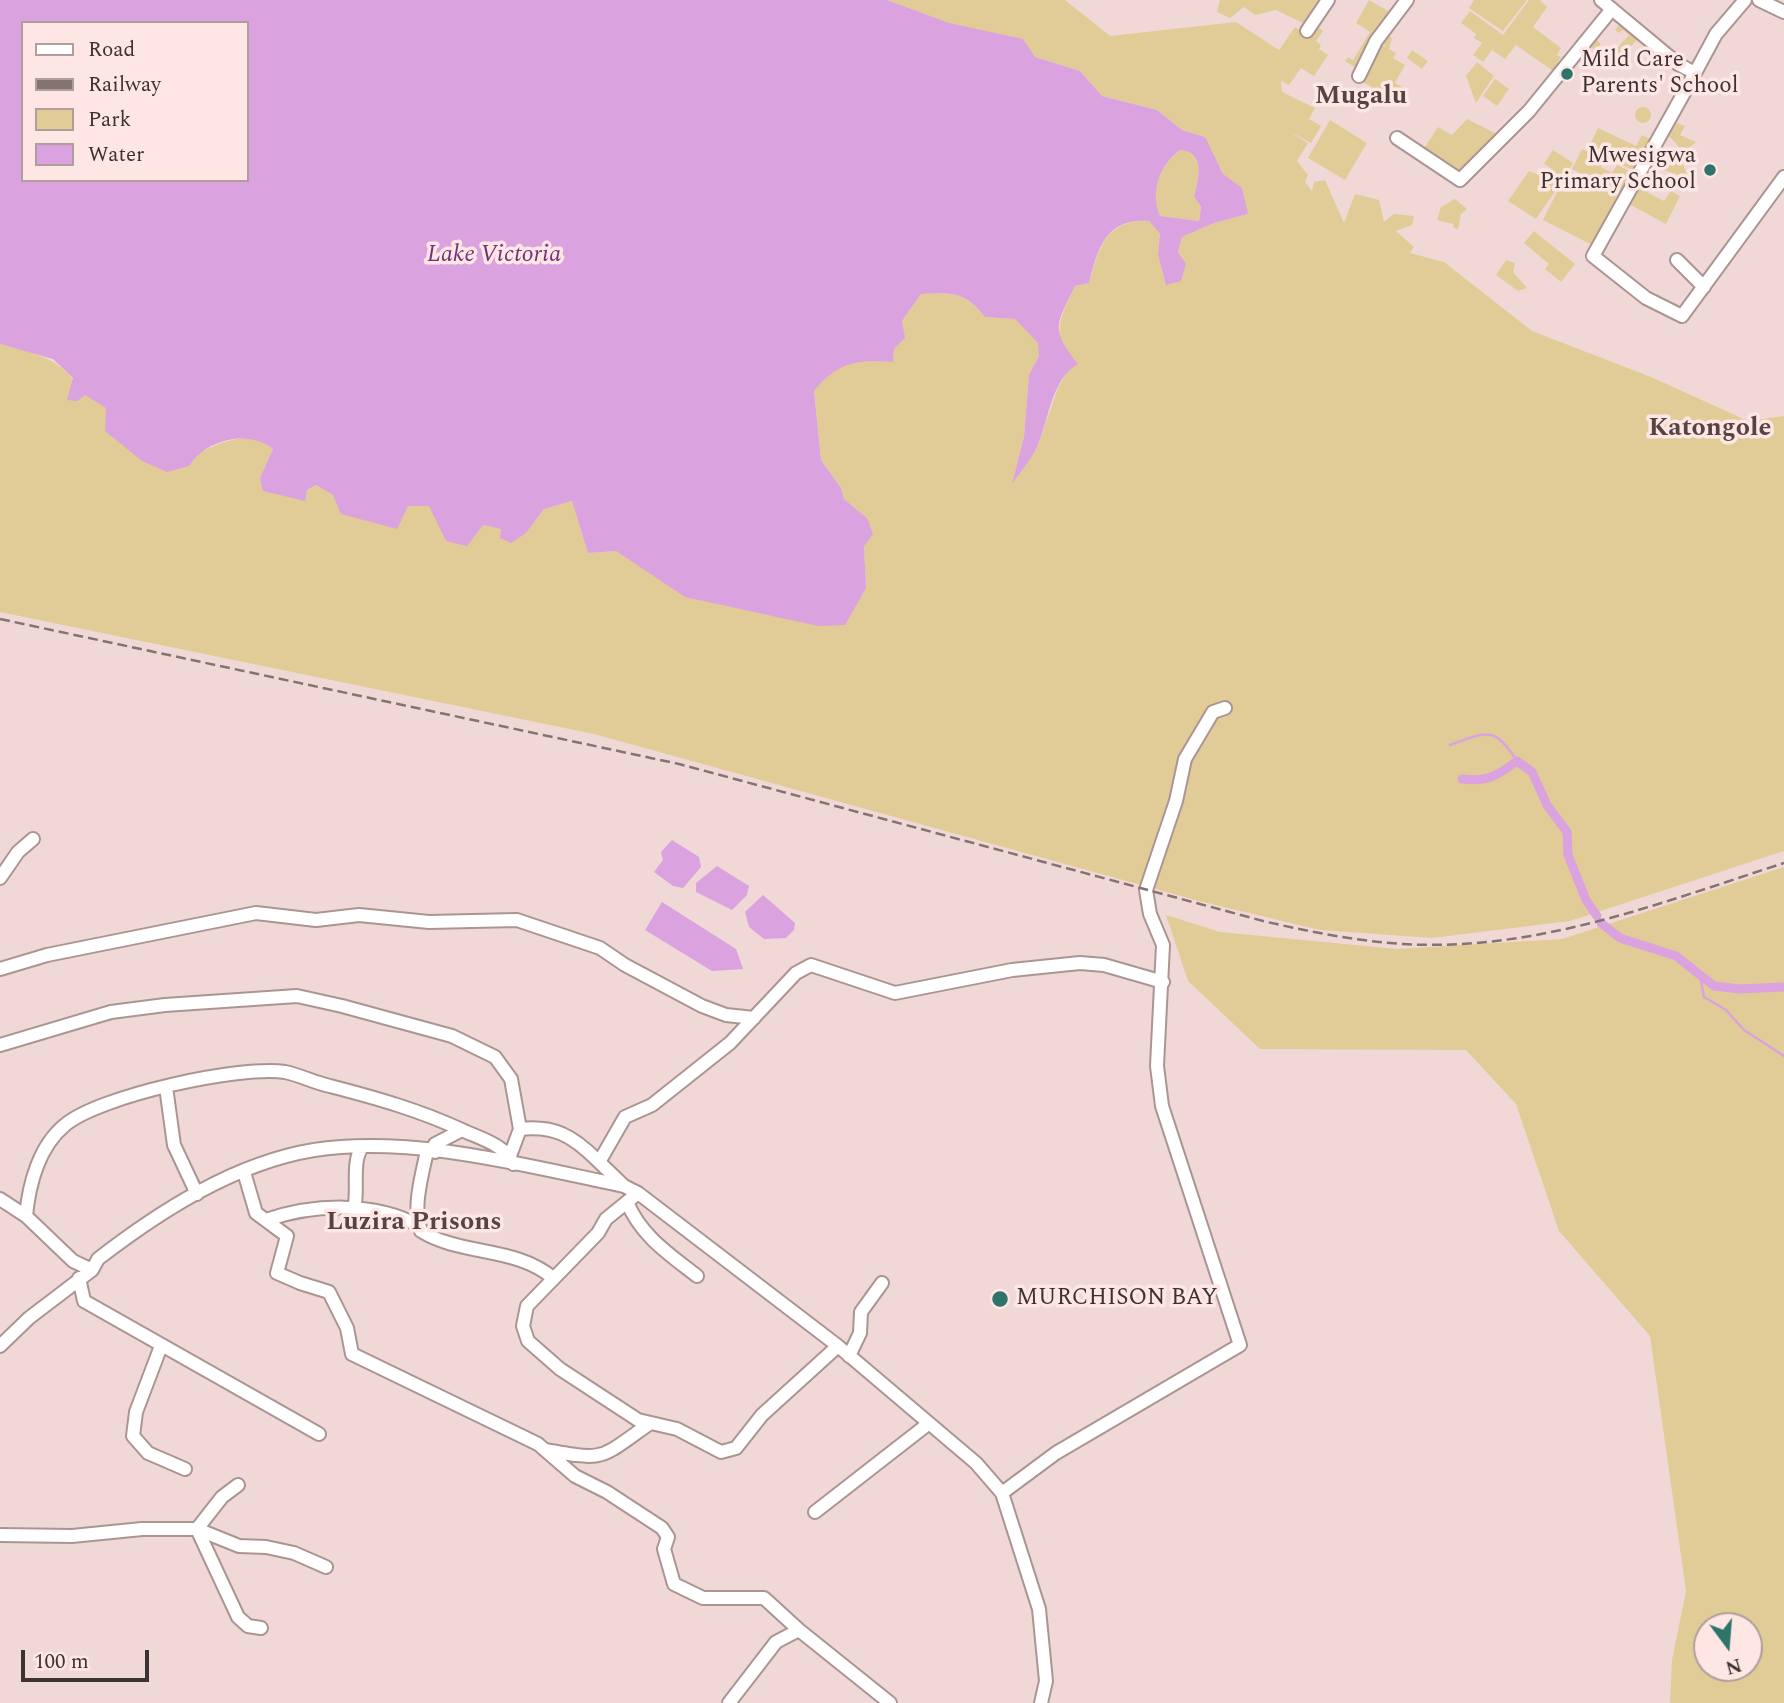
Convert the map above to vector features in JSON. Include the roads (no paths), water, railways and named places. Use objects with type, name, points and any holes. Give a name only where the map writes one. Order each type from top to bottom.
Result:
[{"type":"street","points":[[1307,31],[1328,0]]},
{"type":"street","points":[[1359,76],[1376,41],[1407,0]]},
{"type":"street","points":[[1601,0],[1678,64],[1695,73]]},
{"type":"street","points":[[1745,0],[1716,34],[1593,256],[1646,298],[1682,316],[1784,177]]},
{"type":"street","points":[[1759,0],[1784,12]]},
{"type":"street","points":[[1397,138],[1460,180],[1529,111],[1612,9]]},
{"type":"street","points":[[1677,260],[1704,286]]},
{"type":"street","points":[[1002,1493],[1056,1453],[1240,1345],[1162,1106],[1157,1066],[1163,945],[1150,914],[1146,890],[1176,801],[1185,759],[1213,712],[1225,708]]},
{"type":"street","points":[[0,878],[18,852],[33,839]]},
{"type":"street","points":[[0,969],[47,955],[256,913],[316,920],[359,915],[429,922],[517,920],[600,948],[625,965],[702,1006],[726,1015],[754,1018]]},
{"type":"street","points":[[597,1160],[602,1157],[625,1117],[652,1105],[701,1064],[730,1044],[796,973],[811,965],[895,993],[1012,970],[1080,963],[1104,965],[1163,982]]},
{"type":"street","points":[[0,1045],[110,1012],[190,1003],[297,996],[391,1017],[485,1050],[501,1063],[511,1079],[520,1129],[512,1160]]},
{"type":"street","points":[[26,1216],[28,1193],[47,1143],[64,1125],[84,1112],[110,1101],[166,1087],[255,1071],[285,1072],[408,1107],[488,1141],[512,1160]]},
{"type":"street","points":[[166,1087],[174,1145],[197,1194]]},
{"type":"street","points":[[520,1129],[541,1127],[566,1134],[624,1186]]},
{"type":"street","points":[[462,1130],[435,1144],[419,1186],[420,1220],[428,1236],[532,1263],[553,1278]]},
{"type":"street","points":[[2,1349],[29,1318],[55,1301],[79,1278],[92,1270],[98,1259],[136,1229],[197,1194],[244,1172],[313,1150],[362,1147],[512,1160],[624,1186],[638,1193],[838,1346],[976,1463],[1002,1493],[1039,1609],[1046,1681],[1041,1703]]},
{"type":"street","points":[[354,1210],[358,1193],[357,1154],[362,1147]]},
{"type":"street","points":[[244,1172],[253,1208],[287,1236],[277,1273],[329,1292],[346,1328],[352,1354],[490,1419],[545,1450],[575,1476],[607,1492],[662,1528],[668,1537],[664,1549],[674,1584],[703,1598],[764,1598],[799,1630],[890,1703]]},
{"type":"street","points":[[638,1193],[606,1219],[597,1233],[527,1306],[523,1326],[528,1341],[560,1369],[649,1424],[677,1429],[718,1452],[733,1450],[762,1415],[838,1346]]},
{"type":"street","points":[[0,1199],[26,1216],[73,1261],[92,1270]]},
{"type":"street","points":[[627,1202],[646,1235],[696,1276]]},
{"type":"street","points":[[267,1220],[318,1207],[420,1220]]},
{"type":"street","points":[[79,1278],[85,1301]]},
{"type":"street","points":[[849,1356],[860,1333],[861,1312],[882,1283]]},
{"type":"street","points":[[55,1301],[85,1301],[319,1434]]},
{"type":"street","points":[[162,1346],[136,1412],[134,1436],[148,1453],[185,1469]]},
{"type":"street","points":[[545,1450],[593,1458],[613,1451],[649,1424]]},
{"type":"street","points":[[815,1512],[928,1424]]},
{"type":"street","points":[[197,1529],[222,1497],[238,1485]]},
{"type":"street","points":[[0,1535],[72,1536],[142,1529],[197,1529],[239,1546],[267,1547],[293,1553],[326,1567]]},
{"type":"street","points":[[197,1529],[238,1617],[248,1626],[261,1628]]},
{"type":"street","points":[[729,1703],[776,1642],[799,1630]]},
{"type":"water","name":"Lake Victoria","points":[[0,0],[887,0],[949,23],[1023,39],[1035,57],[1080,71],[1102,96],[1157,110],[1182,130],[1205,137],[1223,174],[1242,188],[1248,214],[1214,223],[1182,237],[1178,252],[1186,264],[1181,281],[1166,285],[1158,254],[1160,234],[1149,221],[1123,224],[1106,237],[1096,258],[1089,283],[1075,286],[1060,319],[1063,343],[1078,364],[1069,371],[1056,390],[1037,447],[1012,484],[1024,437],[1029,375],[1039,356],[1038,343],[1015,319],[985,317],[958,295],[921,294],[902,321],[905,338],[894,349],[893,362],[849,364],[823,381],[814,391],[821,460],[841,488],[844,499],[867,518],[873,534],[864,546],[866,588],[845,625],[818,626],[685,597],[616,551],[588,553],[572,501],[544,509],[526,533],[511,543],[500,538],[501,529],[483,525],[467,546],[446,541],[429,506],[408,506],[397,529],[341,514],[333,495],[316,485],[307,490],[305,501],[263,491],[260,478],[273,449],[252,439],[240,438],[217,443],[206,449],[189,466],[167,472],[142,461],[105,431],[106,408],[85,395],[77,401],[67,400],[73,378],[53,359],[0,344]],"holes":[[[1180,150],[1194,156],[1199,167],[1194,196],[1201,207],[1199,221],[1160,216],[1157,207],[1156,189],[1162,171]]]},
{"type":"water","points":[[672,840],[699,857],[701,867],[683,888],[673,886],[654,872],[663,860],[661,852]]},
{"type":"water","points":[[717,866],[749,886],[747,895],[732,910],[696,892],[696,883]]},
{"type":"water","points":[[763,895],[795,923],[794,930],[786,938],[764,939],[749,927],[745,912]]},
{"type":"water","points":[[662,902],[736,949],[743,969],[712,971],[645,930]]},
{"type":"waterway","points":[[1450,745],[1472,737],[1488,735],[1502,741],[1517,761]]},
{"type":"waterway","points":[[1462,779],[1491,777],[1517,761],[1532,772],[1547,805],[1567,832],[1568,855],[1586,900],[1597,916]]},
{"type":"waterway","points":[[1601,923],[1620,938],[1676,956],[1714,986],[1740,989],[1784,987]]},
{"type":"waterway","points":[[1700,975],[1704,997],[1726,1010],[1744,1030],[1784,1056]]},
{"type":"railway","points":[[0,619],[679,764],[1267,922],[1368,941],[1452,944],[1549,932],[1597,922],[1784,863]]},
{"type":"place","name":"Mild Care Parents' School","points":[[1567,74]]},
{"type":"place","name":"Mwesigwa Primary School","points":[[1710,170]]},
{"type":"place","name":"MURCHISON BAY","points":[[1000,1299]]},
{"type":"district","name":"Mugalu","points":[[1361,98]]},
{"type":"district","name":"Katongole","points":[[1710,430]]},
{"type":"district","name":"Luzira Prisons","points":[[414,1224]]}]
